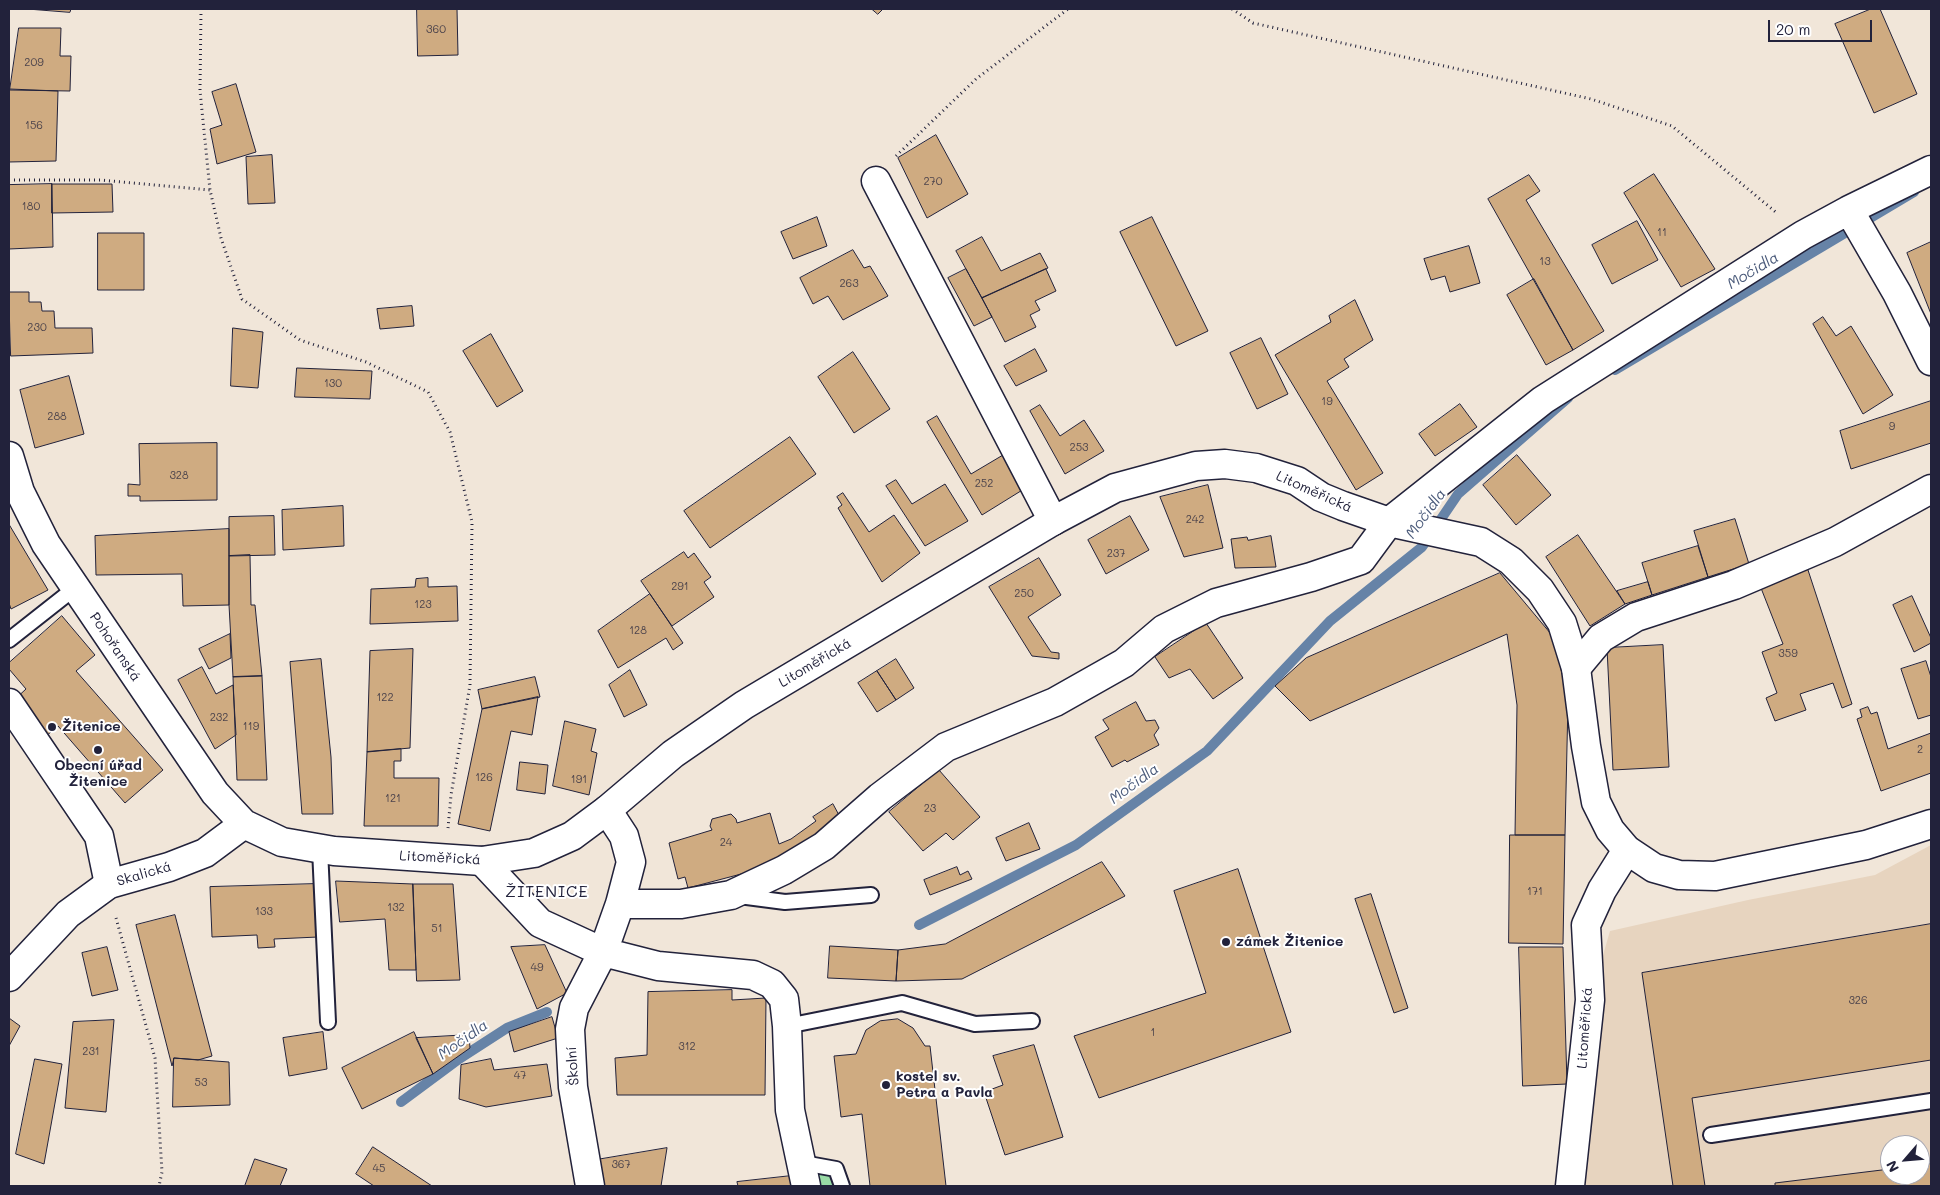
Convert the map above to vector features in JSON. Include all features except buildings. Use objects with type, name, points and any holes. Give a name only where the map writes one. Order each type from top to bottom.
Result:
[{"type":"street","points":[[620,904],[681,904],[731,895],[784,870],[824,846],[880,797],[946,747],[1056,702],[1124,663],[1164,629],[1216,603],[1311,577],[1361,560],[1398,524],[1543,400],[1803,235],[1931,170]]},
{"type":"street","points":[[876,181],[1053,521]]},
{"type":"street","points":[[1849,210],[1897,292],[1931,361]]},
{"type":"street","name":"Pohořanská","points":[[9,456],[20,492],[46,544],[215,793],[244,824]]},
{"type":"street","name":"Litoměřická","points":[[244,824],[282,842],[320,849],[482,862],[534,853],[572,836],[607,810],[673,754],[744,705],[1053,521],[1115,488],[1196,466],[1225,464],[1256,468],[1297,481],[1328,500],[1398,524],[1481,542],[1512,561],[1540,590],[1562,623],[1576,668],[1586,746],[1596,802],[1610,830],[1627,850],[1654,868],[1679,875],[1715,876],[1866,845],[1931,824]]},
{"type":"street","points":[[1576,668],[1601,638],[1636,617],[1734,584],[1835,542],[1931,489]]},
{"type":"street","points":[[9,703],[99,836],[109,884]]},
{"type":"street","name":"Školní","points":[[590,1186],[573,1087],[570,1029],[574,1008],[602,952],[620,904],[631,862],[624,836],[607,810]]},
{"type":"street","name":"Skalická","points":[[9,977],[68,914],[109,884],[169,867],[205,853],[244,824]]},
{"type":"street","name":"Litoměřická","points":[[1570,1186],[1590,1000],[1586,925],[1602,890],[1627,850]]},
{"type":"street","points":[[482,862],[540,923],[602,952],[658,966],[753,975],[772,984],[784,999],[787,1026],[790,1110],[804,1175]]},
{"type":"lane","points":[[9,640],[75,588]]},
{"type":"lane","points":[[320,849],[328,1022]]},
{"type":"lane","points":[[731,895],[785,902],[871,896]]},
{"type":"lane","points":[[787,1026],[902,1003],[975,1024],[1032,1021]]},
{"type":"lane","points":[[1712,1135],[1931,1101]]},
{"type":"lane","points":[[804,1175],[836,1169],[842,1186]]},
{"type":"path","points":[[201,9],[200,91],[210,190],[221,238],[242,299],[300,340],[366,362],[428,392],[450,432],[472,522],[471,656],[470,685],[451,795],[444,858]]},
{"type":"path","points":[[876,181],[895,157],[976,79],[1068,9]]},
{"type":"path","points":[[1232,9],[1253,23],[1591,99],[1672,126],[1803,235]]},
{"type":"path","points":[[9,180],[100,180],[210,190]]},
{"type":"path","points":[[109,884],[119,933],[155,1058],[162,1172],[159,1186]]},
{"type":"shaded area","points":[[1931,845],[1931,1186],[1570,1186],[1590,1000],[1610,931],[1748,900],[1875,875]]},
{"type":"green space","points":[[803,1163],[836,1169],[842,1186],[806,1186]]},
{"type":"waterway","name":"Močidla","points":[[1615,370],[1914,192]]},
{"type":"waterway","name":"Močidla","points":[[919,925],[1076,845],[1207,751],[1330,621],[1422,547],[1458,494],[1568,398]]},
{"type":"waterway","name":"Močidla","points":[[401,1102],[459,1059],[507,1028],[547,1012]]},
{"type":"place","name":"Žitenice","points":[[52,727]]},
{"type":"place","name":"Obecní úřad Žitenice","points":[[98,750]]},
{"type":"place","name":"zámek Žitenice","points":[[1226,942]]},
{"type":"place","name":"kostel sv. Petra a Pavla","points":[[886,1085]]},
{"type":"district","name":"ŽITENICE","points":[[547,892]]}]
